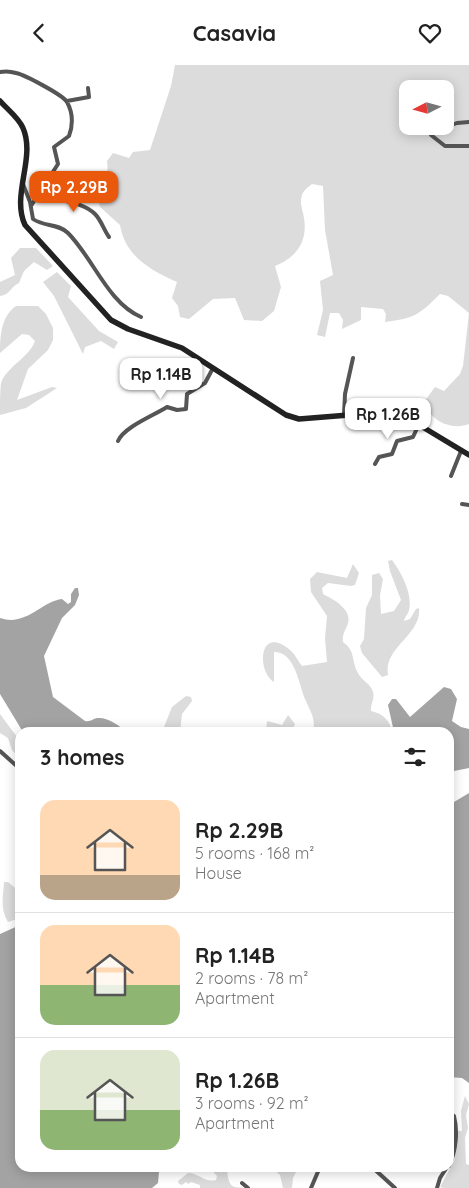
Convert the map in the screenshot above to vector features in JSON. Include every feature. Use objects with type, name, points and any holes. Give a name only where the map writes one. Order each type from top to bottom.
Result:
[{"type":"main road","points":[[0,101],[23,127],[26,148],[20,211],[25,225],[104,313],[128,329],[182,348],[286,415],[306,419],[344,416],[408,420],[419,424],[469,455]]},
{"type":"street","points":[[0,72],[9,71],[21,75],[58,94],[67,101],[72,116],[70,134],[54,147],[58,164],[31,206]]},
{"type":"street","points":[[67,101],[89,97],[88,88]]},
{"type":"street","points":[[469,122],[447,126],[433,132],[431,135],[445,145],[469,146]]},
{"type":"street","points":[[23,183],[31,206],[33,219],[60,227],[67,232],[99,272],[116,299],[141,317]]},
{"type":"street","points":[[39,193],[56,200],[74,203],[92,212],[109,237]]},
{"type":"street","points":[[344,416],[345,394],[354,358]]},
{"type":"street","points":[[118,441],[120,435],[134,425],[143,422],[167,407],[177,410],[186,409],[187,394],[205,383],[213,368]]},
{"type":"street","points":[[375,464],[379,457],[392,454],[398,441],[413,437],[419,424]]},
{"type":"street","points":[[451,476],[461,451]]},
{"type":"street","points":[[462,505],[469,505]]},
{"type":"street","points":[[0,751],[15,764]]},
{"type":"street","points":[[454,1116],[456,1125],[454,1153]]},
{"type":"street","points":[[311,1188],[318,1172]]},
{"type":"street","points":[[378,1172],[396,1188]]},
{"type":"street","points":[[437,1188],[444,1172]]},
{"type":"street","points":[[242,1183],[248,1188]]},
{"type":"shaded area","points":[[175,65],[469,65],[469,313],[448,296],[440,294],[427,307],[416,314],[395,321],[385,322],[386,314],[383,309],[361,307],[361,320],[342,329],[343,320],[339,313],[330,313],[325,337],[317,335],[323,310],[320,281],[333,275],[325,230],[323,186],[312,184],[301,198],[305,227],[302,242],[289,259],[275,266],[281,287],[274,311],[262,321],[244,320],[235,298],[213,299],[189,319],[180,317],[178,306],[172,298],[177,282],[140,261],[127,245],[120,225],[100,207],[98,198],[106,181],[108,172],[107,161],[113,153],[129,158],[133,152],[150,150],[171,86]]},
{"type":"shaded area","points":[[20,248],[36,248],[53,266],[47,270],[34,262],[24,271],[19,283],[6,294],[0,296],[0,282],[15,275],[11,258]]},
{"type":"shaded area","points":[[57,272],[71,286],[68,297],[99,331],[118,342],[114,349],[101,341],[85,347],[83,354],[54,296],[43,282]]},
{"type":"shaded area","points":[[16,306],[38,306],[46,314],[53,328],[53,340],[48,350],[28,369],[17,400],[52,387],[57,388],[26,408],[0,415],[1,383],[35,341],[29,335],[22,334],[0,353],[4,321]]},
{"type":"shaded area","points":[[469,313],[469,424],[462,426],[448,425],[436,419],[424,402],[435,387],[444,391],[460,374],[463,366]]},
{"type":"shaded area","points":[[392,560],[408,590],[410,604],[404,621],[410,619],[416,609],[419,608],[415,626],[391,657],[388,665],[388,675],[382,677],[362,653],[360,646],[364,639],[366,608],[372,595],[372,575],[379,573],[383,579],[380,595],[381,614],[394,611],[401,600],[390,571],[388,561]]},
{"type":"shaded area","points":[[353,564],[359,573],[355,585],[328,583],[322,588],[323,594],[341,605],[347,613],[348,623],[343,642],[352,653],[358,673],[372,689],[371,711],[385,718],[391,727],[314,727],[312,715],[295,670],[287,657],[281,653],[274,652],[274,682],[268,676],[265,669],[264,652],[272,642],[280,643],[292,652],[302,666],[327,662],[325,638],[327,616],[311,592],[310,579],[317,572],[347,578]]},
{"type":"shaded area","points":[[75,588],[78,588],[79,595],[75,605],[62,618],[44,656],[53,697],[85,721],[101,718],[114,722],[120,727],[20,727],[0,694],[0,618],[18,619],[62,599],[68,604],[71,602],[71,594]]},
{"type":"shaded area","points":[[444,687],[451,689],[457,699],[452,721],[461,727],[469,729],[469,768],[454,771],[454,727],[393,727],[388,705],[392,699],[396,699],[410,717]]},
{"type":"shaded area","points":[[186,696],[191,697],[192,701],[182,714],[181,727],[164,727],[172,707]]},
{"type":"shaded area","points":[[0,714],[15,734],[15,753],[8,738],[0,733]]},
{"type":"shaded area","points":[[288,715],[295,724],[294,727],[266,727],[267,721],[282,725]]},
{"type":"shaded area","points":[[469,793],[469,1083],[462,1078],[454,1077],[454,802]]},
{"type":"shaded area","points":[[4,882],[8,882],[15,888],[15,920],[8,922],[5,917]]},
{"type":"shaded area","points":[[15,927],[15,1172],[159,1172],[158,1183],[152,1188],[0,1188],[0,934]]},
{"type":"shaded area","points":[[465,1096],[469,1104],[466,1115],[468,1128],[465,1138],[466,1164],[469,1165],[469,1188],[443,1188],[440,1187],[448,1172],[454,1172],[458,1141],[454,1138],[454,1130],[462,1131],[461,1111]]},
{"type":"shaded area","points":[[214,1172],[227,1172],[228,1179],[232,1186],[244,1188],[200,1188],[200,1185],[191,1182],[188,1184],[186,1182],[182,1185],[178,1181],[188,1173],[212,1181],[216,1180],[217,1176]]},
{"type":"shaded area","points":[[277,1172],[296,1172],[292,1188],[283,1188],[280,1175]]}]
